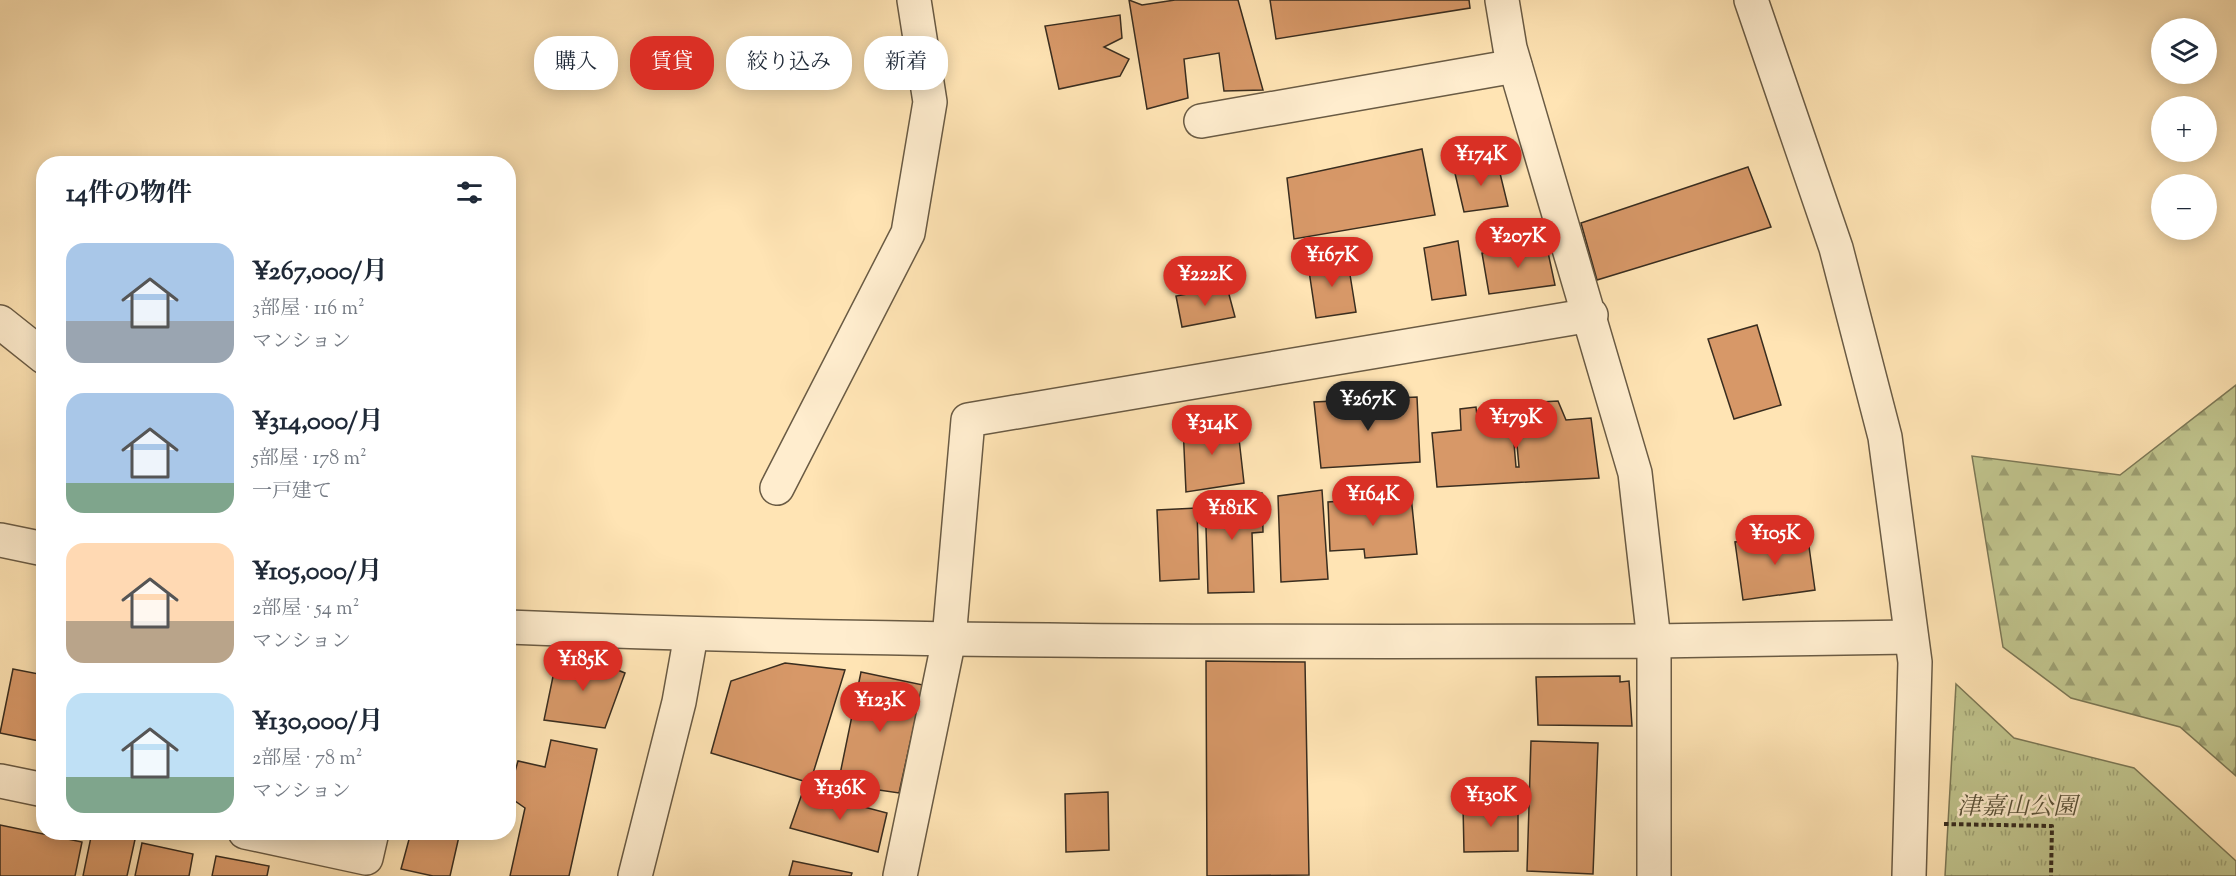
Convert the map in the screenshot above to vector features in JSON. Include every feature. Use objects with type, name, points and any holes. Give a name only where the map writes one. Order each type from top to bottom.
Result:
[{"type":"street","points":[[777,488],[908,233],[930,102],[914,0]]},
{"type":"street","points":[[1502,0],[1515,66],[1635,473],[1654,641],[1654,876]]},
{"type":"street","points":[[1751,0],[1836,248],[1885,437],[1916,662],[1909,876]]},
{"type":"street","points":[[1200,121],[1515,66]]},
{"type":"street","points":[[900,876],[949,639],[968,420],[1590,315]]},
{"type":"street","points":[[0,322],[36,351]]},
{"type":"street","points":[[0,540],[36,547]]},
{"type":"street","points":[[516,627],[691,635],[949,639],[1654,641],[1911,637]]},
{"type":"street","points":[[635,876],[679,702],[691,635]]},
{"type":"street","points":[[0,781],[36,788]]},
{"type":"street","points":[[285,840],[366,856]]},
{"type":"path","points":[[1941,824],[2052,826],[2051,876]]},
{"type":"green space","points":[[2236,385],[2236,776],[2180,727],[2071,698],[2003,647],[1972,456],[2120,475]]},
{"type":"green space","name":"津嘉山公園","points":[[1956,684],[2014,738],[2134,768],[2236,861],[2236,876],[1945,876]]},
{"type":"building","points":[[1129,0],[1142,5],[1175,0],[1238,0],[1263,90],[1224,91],[1219,53],[1184,59],[1188,98],[1147,109]]},
{"type":"building","points":[[1270,0],[1469,0],[1470,8],[1276,39]]},
{"type":"building","points":[[1120,15],[1122,38],[1104,47],[1129,59],[1120,76],[1059,89],[1045,26]]},
{"type":"building","points":[[1422,149],[1435,215],[1294,239],[1287,178]]},
{"type":"building","points":[[1497,161],[1508,206],[1464,212],[1454,169]]},
{"type":"building","points":[[1748,167],[1771,227],[1597,280],[1581,223]]},
{"type":"building","points":[[1458,241],[1466,295],[1432,300],[1424,248]]},
{"type":"building","points":[[1546,243],[1555,285],[1489,294],[1482,253]]},
{"type":"building","points":[[1347,256],[1356,312],[1316,318],[1308,264]]},
{"type":"building","points":[[1227,287],[1235,317],[1182,327],[1176,296]]},
{"type":"building","points":[[1757,325],[1781,405],[1734,419],[1708,339]]},
{"type":"building","points":[[1417,397],[1420,462],[1321,468],[1314,402]]},
{"type":"building","points":[[1558,401],[1566,420],[1591,418],[1599,478],[1437,487],[1432,433],[1461,430],[1460,409],[1476,407],[1478,424],[1512,420],[1516,467],[1519,467],[1515,422],[1543,420],[1540,402]]},
{"type":"building","points":[[1237,421],[1244,483],[1186,492],[1183,426]]},
{"type":"building","points":[[1322,490],[1328,579],[1281,582],[1278,496]]},
{"type":"building","points":[[1262,493],[1263,532],[1252,533],[1254,592],[1208,593],[1205,495]]},
{"type":"building","points":[[1411,496],[1417,554],[1365,558],[1364,549],[1330,551],[1328,502]]},
{"type":"building","points":[[1197,508],[1199,579],[1160,581],[1157,510]]},
{"type":"building","points":[[1807,532],[1815,590],[1743,600],[1735,542]]},
{"type":"building","points":[[568,650],[625,673],[605,728],[544,720],[556,662],[564,664]]},
{"type":"building","points":[[1206,661],[1305,662],[1309,875],[1207,876]]},
{"type":"building","points":[[785,663],[845,670],[810,783],[711,753],[731,681]]},
{"type":"building","points":[[13,669],[36,673],[36,740],[0,733]]},
{"type":"building","points":[[861,672],[923,685],[899,793],[838,784]]},
{"type":"building","points":[[1620,676],[1620,682],[1629,681],[1632,726],[1538,725],[1536,677]]},
{"type":"building","points":[[551,740],[597,749],[569,876],[510,876],[525,808],[516,802],[518,761],[545,767]]},
{"type":"building","points":[[1531,741],[1598,743],[1593,874],[1527,871]]},
{"type":"building","points":[[803,791],[887,813],[878,852],[790,828]]},
{"type":"building","points":[[1108,792],[1109,850],[1066,852],[1065,794]]},
{"type":"building","points":[[1463,805],[1518,806],[1518,851],[1464,852]]},
{"type":"building","points":[[0,825],[36,832],[36,840],[82,842],[75,876],[0,876]]},
{"type":"building","points":[[90,840],[135,840],[127,876],[83,876]]},
{"type":"building","points":[[409,840],[458,840],[450,876],[433,876],[401,869]]},
{"type":"building","points":[[142,843],[193,854],[189,876],[135,876]]},
{"type":"building","points":[[216,856],[269,866],[267,876],[212,876]]},
{"type":"building","points":[[793,861],[852,873],[851,876],[789,876]]}]
